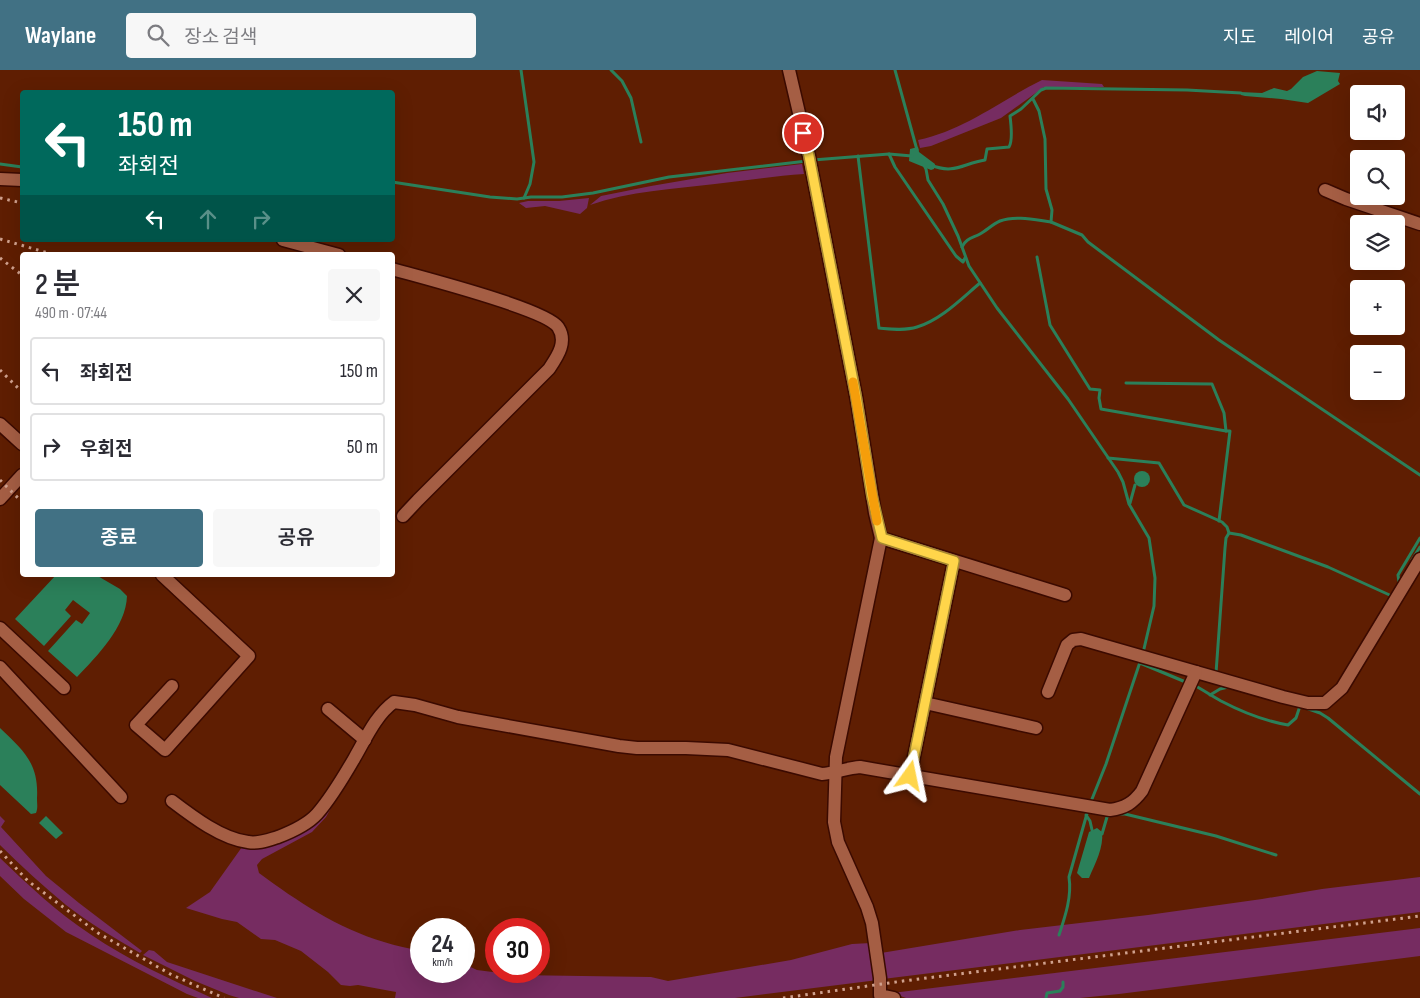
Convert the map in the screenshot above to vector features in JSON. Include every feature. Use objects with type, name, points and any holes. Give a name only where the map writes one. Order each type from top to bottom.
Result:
[{"type":"street","points":[[790,70],[856,396],[872,496],[882,538],[836,757],[834,822],[838,842],[867,906],[872,923],[880,978],[874,997],[894,998]]},
{"type":"street","points":[[0,179],[20,180]]},
{"type":"street","points":[[1326,190],[1346,199],[1420,224]]},
{"type":"street","points":[[290,242],[328,252]]},
{"type":"street","points":[[395,271],[525,309],[548,318],[558,327],[562,338],[560,353],[549,369],[403,516]]},
{"type":"street","points":[[0,424],[20,442]]},
{"type":"street","points":[[0,499],[20,477]]},
{"type":"street","points":[[882,538],[1064,595]]},
{"type":"street","points":[[1048,692],[1067,645],[1073,640],[1088,640],[1292,699],[1308,703],[1325,703],[1342,688],[1420,559]]},
{"type":"street","points":[[910,776],[954,561]]},
{"type":"street","points":[[164,577],[249,656],[165,750],[136,725],[172,686]]},
{"type":"street","points":[[0,628],[64,688]]},
{"type":"street","points":[[0,667],[121,797]]},
{"type":"street","points":[[172,802],[196,819],[220,832],[247,842],[262,843],[292,831],[316,815],[339,784],[387,706],[394,702],[402,702],[458,717],[619,746],[728,750],[822,774],[849,768],[860,768],[1110,810],[1125,807],[1133,802],[1142,791],[1196,672]]},
{"type":"street","points":[[925,704],[1036,728]]},
{"type":"street","points":[[328,710],[365,740]]},
{"type":"shaded area","points":[[1317,71],[1340,73],[1338,81],[1340,84],[1308,103],[1245,96],[1241,95],[1240,92],[1262,93],[1274,88],[1287,91],[1303,77]]},
{"type":"shaded area","points":[[1042,80],[1102,84],[1104,87],[1044,87],[1001,118],[931,146],[920,148],[918,140],[967,122]]},
{"type":"shaded area","points":[[918,147],[919,152],[935,164],[934,169],[931,170],[909,161],[910,149]]},
{"type":"shaded area","points":[[802,164],[804,174],[652,191],[605,200],[590,205],[601,196],[651,186],[727,173]]},
{"type":"shaded area","points":[[589,198],[587,208],[580,214],[545,206],[526,208],[519,203],[528,201],[559,201]]},
{"type":"shaded area","points":[[1139,471],[1145,471],[1150,476],[1148,485],[1139,487],[1134,482],[1134,476]]},
{"type":"shaded area","points":[[54,577],[99,577],[120,589],[127,596],[122,619],[116,630],[77,677],[48,651],[76,620],[82,624],[90,613],[73,600],[65,610],[71,616],[44,646],[15,619]]},
{"type":"shaded area","points":[[381,719],[326,817],[312,832],[262,859],[257,865],[259,873],[318,913],[367,936],[410,948],[410,983],[475,983],[475,969],[485,971],[485,983],[550,983],[550,976],[651,977],[668,981],[791,960],[852,944],[871,943],[878,980],[735,998],[395,998],[396,992],[358,985],[341,985],[301,951],[275,940],[261,939],[237,922],[186,908],[210,892],[242,847],[300,831]]},
{"type":"shaded area","points":[[0,728],[16,743],[32,766],[37,786],[36,813],[31,814],[0,785]]},
{"type":"shaded area","points":[[0,816],[5,821],[1,827],[46,876],[142,951],[140,953],[75,912],[16,861],[0,845]]},
{"type":"shaded area","points":[[46,816],[63,833],[56,839],[39,823]]},
{"type":"shaded area","points":[[1097,828],[1102,832],[1100,849],[1089,878],[1082,878],[1077,873],[1089,832]]},
{"type":"shaded area","points":[[0,858],[54,907],[90,934],[134,961],[212,998],[198,998],[187,994],[66,932],[24,899],[0,876]]},
{"type":"shaded area","points":[[1420,877],[1420,912],[883,979],[881,953],[1020,930],[1148,915],[1322,889]]},
{"type":"shaded area","points":[[1420,928],[1420,956],[1119,994],[1080,998],[906,998],[892,993]]},
{"type":"shaded area","points":[[149,950],[154,951],[167,962],[277,998],[239,998],[229,995],[195,981],[143,955]]},
{"type":"waterway","points":[[521,70],[534,162],[530,184],[524,198]]},
{"type":"waterway","points":[[611,70],[622,81],[631,98],[641,142]]},
{"type":"waterway","points":[[895,70],[917,150]]},
{"type":"waterway","points":[[931,165],[939,168],[953,169],[985,160],[987,149],[1009,147],[1011,137],[1010,116],[1046,88],[1187,90],[1241,93]]},
{"type":"waterway","points":[[1033,99],[1039,111],[1045,139],[1046,189],[1052,210],[1051,222],[1082,235],[1088,242],[1219,340],[1420,475]]},
{"type":"waterway","points":[[889,154],[895,167],[956,256],[963,262],[965,258]]},
{"type":"waterway","points":[[813,160],[889,154],[912,156]]},
{"type":"waterway","points":[[858,156],[879,328],[908,329],[926,324],[951,308],[980,283]]},
{"type":"waterway","points":[[395,182],[490,197],[517,199],[562,197],[593,193],[669,177],[807,161]]},
{"type":"waterway","points":[[0,164],[20,167]]},
{"type":"waterway","points":[[924,165],[928,180],[943,204],[969,266],[997,308],[1068,399],[1118,472],[1129,504],[1149,538],[1155,578],[1154,606],[1143,653]]},
{"type":"waterway","points":[[962,247],[968,240],[997,222],[1006,219],[1026,218],[1051,222]]},
{"type":"waterway","points":[[1037,257],[1050,325],[1090,389],[1100,390],[1101,409],[1226,431]]},
{"type":"waterway","points":[[1126,383],[1212,384],[1224,413],[1226,431],[1230,431],[1219,521]]},
{"type":"waterway","points":[[1108,458],[1159,463],[1184,505],[1222,522],[1227,527],[1229,533],[1226,538],[1225,548],[1216,673]]},
{"type":"waterway","points":[[1130,503],[1135,485]]},
{"type":"waterway","points":[[1229,533],[1241,535],[1328,567],[1394,597]]},
{"type":"waterway","points":[[1399,582],[1398,575],[1420,538]]},
{"type":"waterway","points":[[1412,560],[1420,547]]},
{"type":"waterway","points":[[1090,804],[1106,764],[1141,659]]},
{"type":"waterway","points":[[1140,663],[1188,683]]},
{"type":"waterway","points":[[1194,685],[1221,701],[1245,712],[1288,725],[1296,718],[1300,706]]},
{"type":"waterway","points":[[1210,695],[1228,687]]},
{"type":"waterway","points":[[1306,708],[1328,718],[1420,794]]},
{"type":"waterway","points":[[1059,935],[1069,899],[1069,877],[1088,810]]},
{"type":"waterway","points":[[1119,814],[1216,836],[1276,855]]},
{"type":"waterway","points":[[1086,815],[1092,830]]},
{"type":"waterway","points":[[1102,834],[1107,817],[1110,815]]},
{"type":"waterway","points":[[1046,998],[1047,993],[1060,991],[1063,987],[1063,982]]},
{"type":"railway","points":[[0,198],[20,203]]},
{"type":"railway","points":[[0,239],[45,252]]},
{"type":"railway","points":[[0,258],[20,273]]},
{"type":"railway","points":[[0,370],[20,390]]},
{"type":"railway","points":[[0,480],[20,500]]},
{"type":"railway","points":[[0,851],[28,881],[98,933],[172,975],[224,998]]},
{"type":"railway","points":[[783,998],[903,981],[1420,916]]},
{"type":"slow traffic","points":[[853,382],[877,521]]},
{"type":"route","points":[[803,133],[856,396],[875,513],[882,538],[954,561],[910,776]]}]
